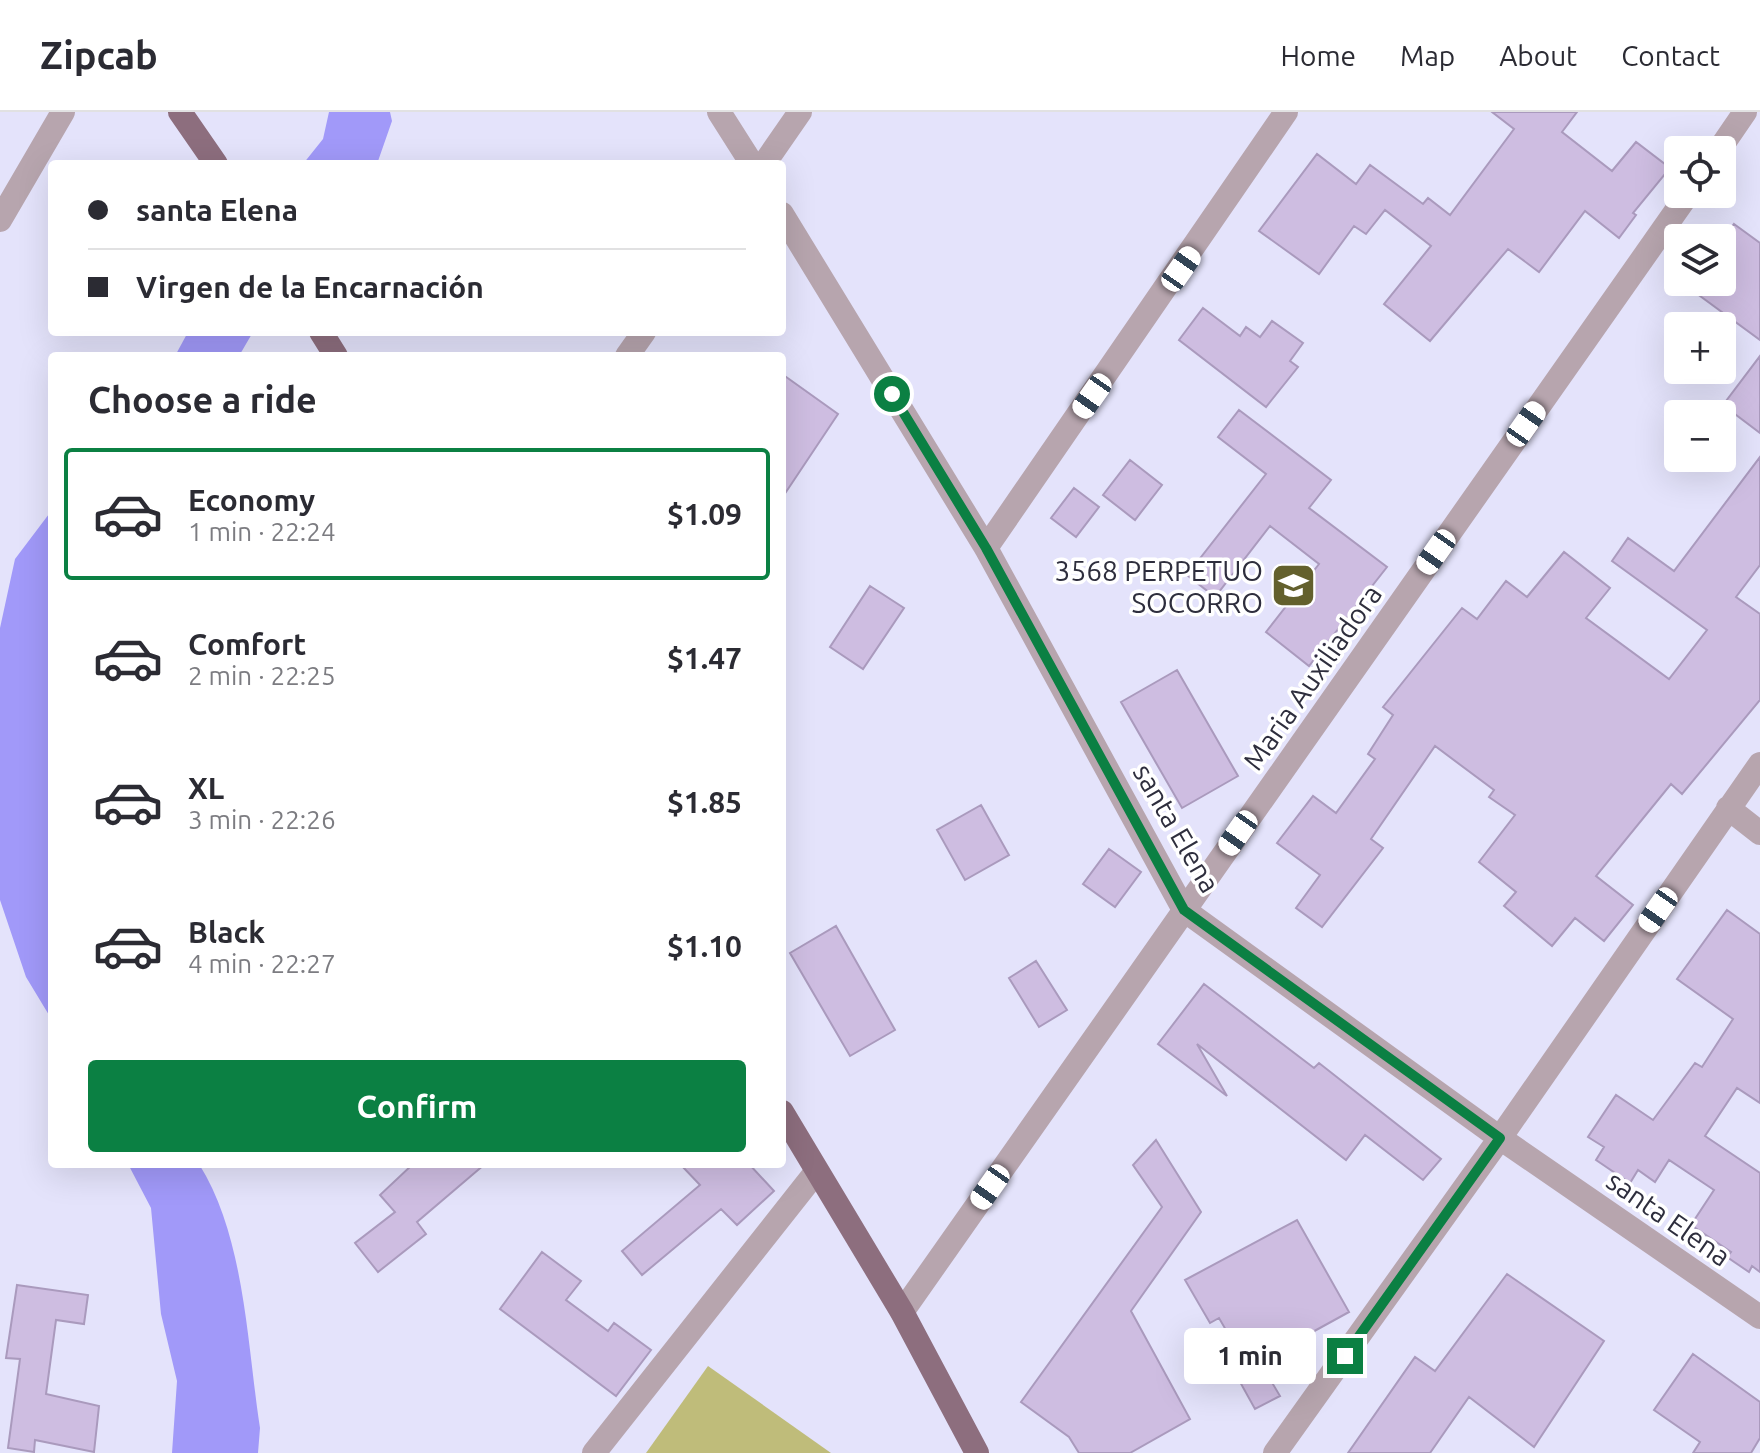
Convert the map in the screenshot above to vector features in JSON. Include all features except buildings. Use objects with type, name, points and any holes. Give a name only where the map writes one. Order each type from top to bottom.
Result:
[{"type":"main road","points":[[180,112],[213,160]]},
{"type":"main road","points":[[786,1119],[902,1312],[977,1453]]},
{"type":"street","points":[[0,220],[63,112]]},
{"type":"street","points":[[719,112],[749,160]]},
{"type":"street","points":[[767,160],[800,112]]},
{"type":"street","points":[[986,548],[1286,112]]},
{"type":"street","points":[[1729,136],[1745,112]]},
{"type":"street","name":"Maria Auxiliadora","points":[[902,1312],[1678,208]]},
{"type":"street","name":"santa Elena","points":[[786,221],[986,548],[1184,910],[1500,1138],[1760,1317]]},
{"type":"street","points":[[1275,1453],[1500,1138],[1760,764]]},
{"type":"street","points":[[1728,808],[1760,833]]},
{"type":"street","points":[[594,1453],[816,1172]]},
{"type":"shaded area","points":[[329,112],[390,112],[392,121],[378,160],[306,160],[323,139]]},
{"type":"shaded area","points":[[186,336],[251,336],[241,352],[177,352]]},
{"type":"shaded area","points":[[48,515],[48,1013],[26,977],[0,900],[0,628],[15,559]]},
{"type":"shaded area","points":[[130,1168],[201,1168],[226,1224],[242,1292],[260,1428],[258,1453],[172,1453],[177,1381],[161,1314],[151,1208]]},
{"type":"shaded area","points":[[708,1366],[831,1453],[646,1453]]},
{"type":"place","name":"3568 PERPETUO SOCORRO","points":[[1294,586]]},
{"type":"route","points":[[892,394],[986,548],[1184,910],[1500,1138],[1345,1356]]}]
